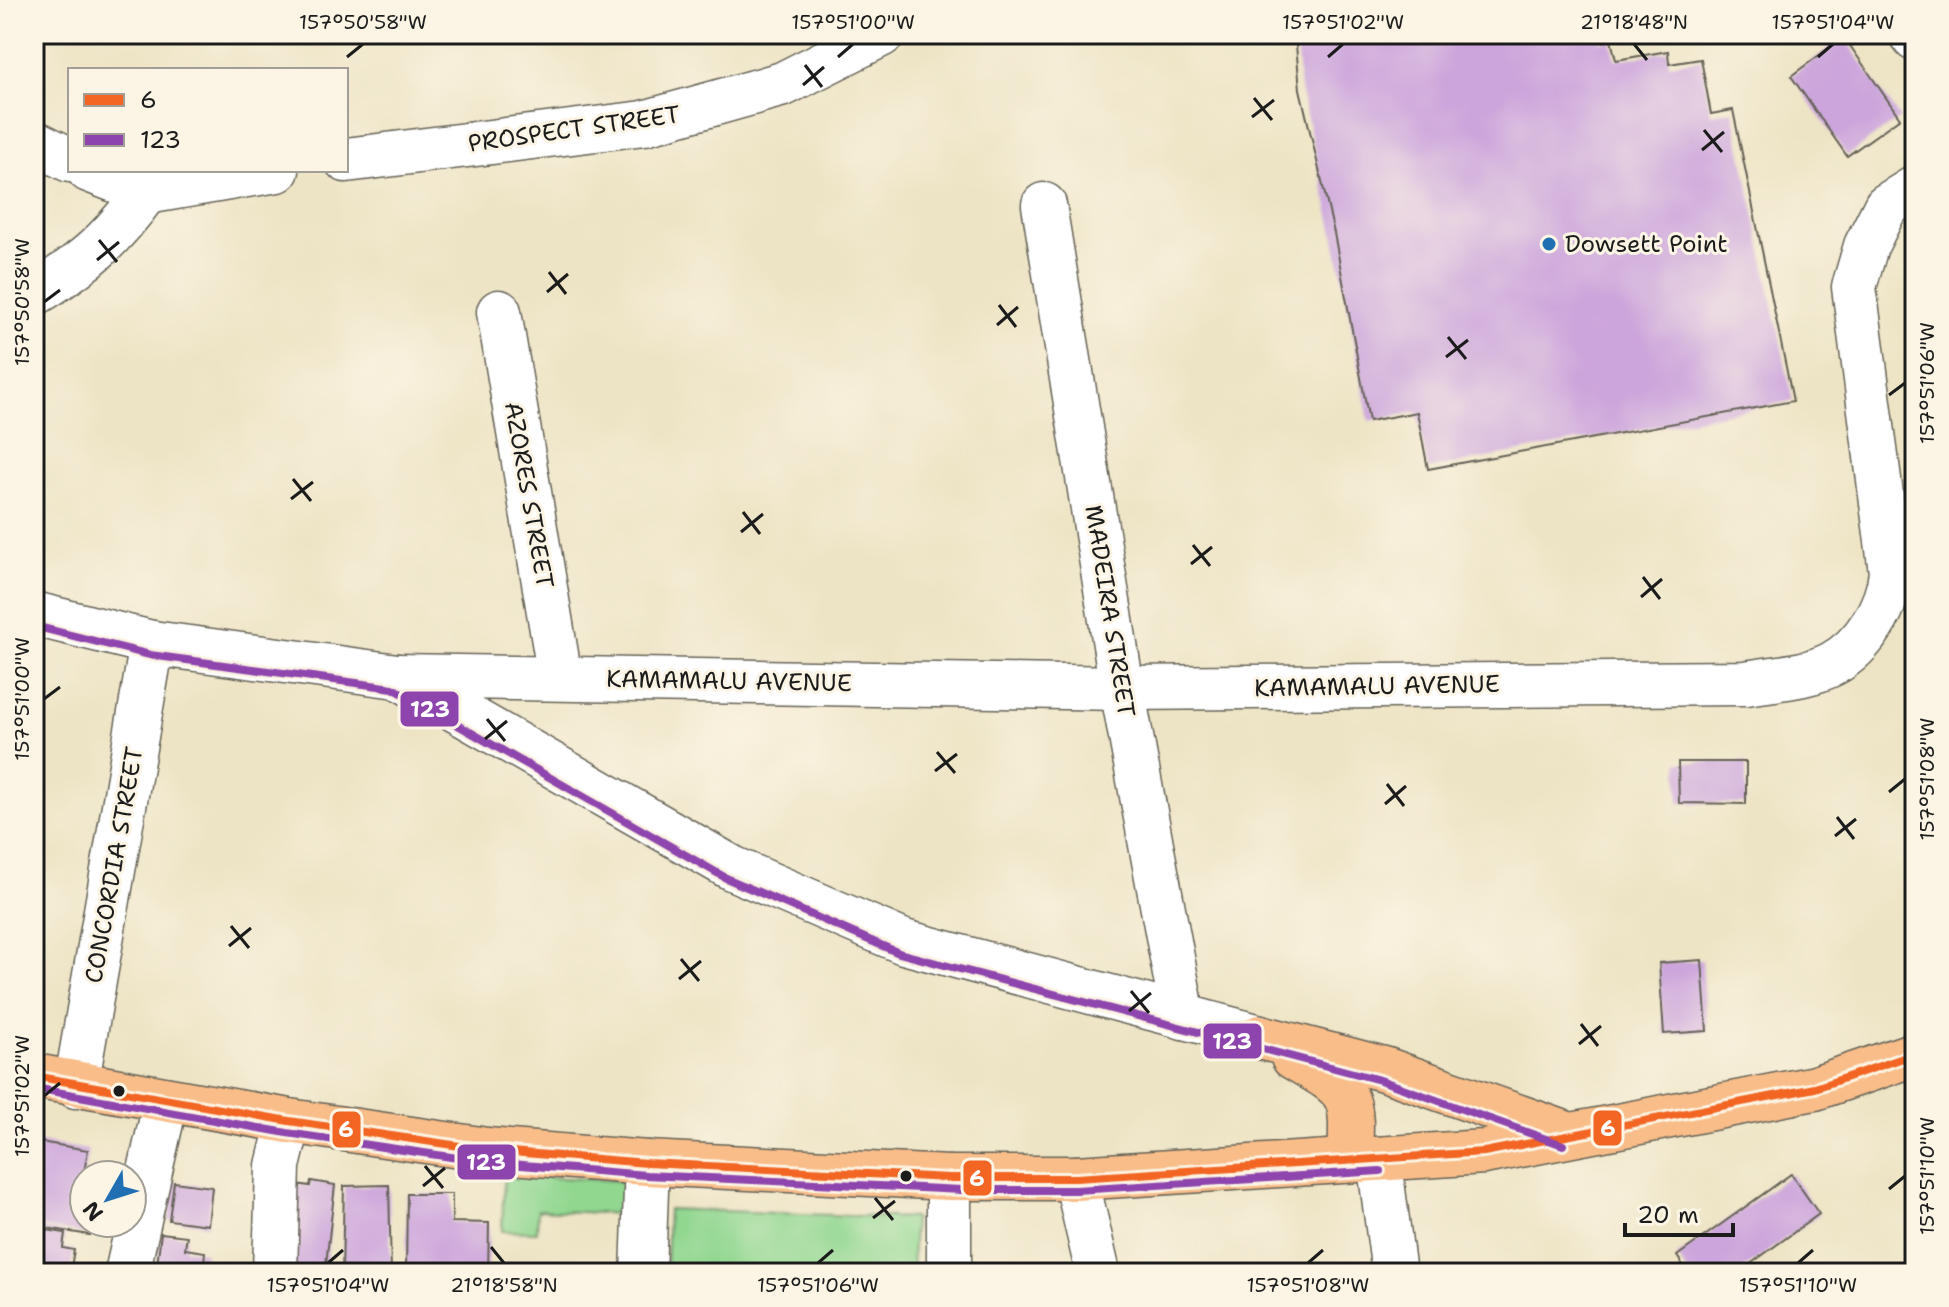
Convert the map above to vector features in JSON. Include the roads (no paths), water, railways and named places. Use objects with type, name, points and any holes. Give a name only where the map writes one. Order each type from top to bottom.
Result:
[{"type":"main road","points":[[1260,1037],[1384,1069],[1567,1134]]},
{"type":"main road","points":[[1260,1037],[1334,1081],[1352,1107],[1364,1159]]},
{"type":"main road","points":[[34,1076],[76,1086],[289,1121],[487,1150],[647,1163],[949,1178],[1076,1178],[1484,1152],[1567,1134],[1683,1116],[1815,1088],[1915,1054]]},
{"type":"street","name":"PROSPECT STREET","points":[[348,160],[644,123],[783,84],[882,34]]},
{"type":"street","points":[[1911,34],[1915,39]]},
{"type":"street","points":[[34,142],[68,159]]},
{"type":"street","points":[[94,172],[146,192],[265,172]]},
{"type":"street","name":"KAMAMALU AVENUE","points":[[34,614],[152,643],[397,676],[1122,688],[1746,683],[1796,675],[1833,663],[1864,635],[1879,616],[1891,572],[1854,287],[1866,246],[1886,206],[1915,188]]},
{"type":"street","points":[[34,294],[82,265],[105,244],[146,192]]},
{"type":"street","name":"MADEIRA STREET","points":[[1044,205],[1122,688],[1183,1017]]},
{"type":"street","name":"AZORES STREET","points":[[499,312],[560,678]]},
{"type":"street","name":"CONCORDIA STREET","points":[[76,1086],[152,643]]},
{"type":"street","points":[[397,676],[732,868],[904,942],[1260,1037]]},
{"type":"street","points":[[127,1273],[166,1100]]},
{"type":"street","points":[[275,1273],[278,1166],[289,1121]]},
{"type":"street","points":[[1364,1159],[1394,1273]]},
{"type":"street","points":[[643,1273],[647,1163]]},
{"type":"street","points":[[949,1178],[949,1273]]},
{"type":"street","points":[[1076,1178],[1098,1273]]},
{"type":"place","name":"Dowsett Point","points":[[1549,244]]}]
